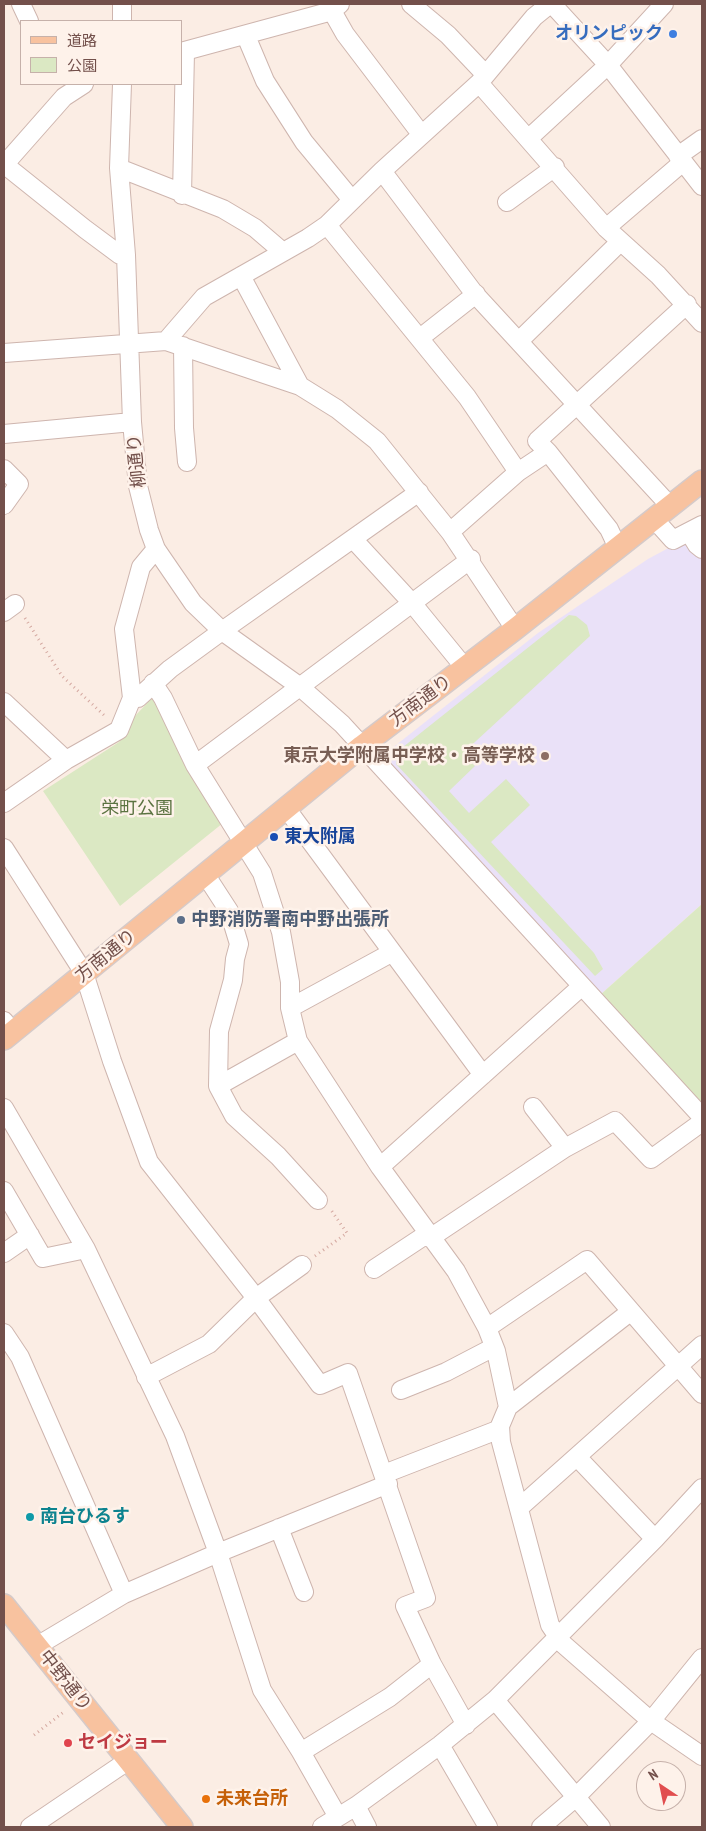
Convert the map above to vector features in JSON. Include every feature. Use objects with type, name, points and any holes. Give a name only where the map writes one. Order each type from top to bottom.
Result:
[{"type":"main road","name":"方南通り","points":[[6,1031],[84,973],[362,746],[465,668],[702,481]]},
{"type":"main road","name":"中野通り","points":[[6,1613],[37,1646],[182,1827]]},
{"type":"street","points":[[21,4],[29,20]]},
{"type":"street","points":[[122,4],[122,20]]},
{"type":"street","points":[[411,4],[448,35],[528,139],[555,167],[606,228],[701,319]]},
{"type":"street","points":[[187,462],[174,344],[204,297],[327,225],[421,134],[482,79],[534,17],[551,4],[608,65],[702,186]]},
{"type":"street","points":[[528,139],[608,65],[664,4]]},
{"type":"street","points":[[182,195],[183,52],[246,36],[336,7],[346,34],[421,134]]},
{"type":"street","points":[[246,36],[265,81],[304,142],[352,200]]},
{"type":"street","points":[[80,85],[61,90],[5,164],[91,234],[120,255],[126,255]]},
{"type":"street","name":"柳通り","points":[[122,85],[119,168],[126,255],[132,422],[138,486],[149,530],[156,549],[193,603],[222,631],[299,686],[342,724],[582,986],[700,1121]]},
{"type":"street","points":[[606,228],[702,140]]},
{"type":"street","points":[[507,202],[555,167]]},
{"type":"street","points":[[119,168],[182,195],[222,209],[255,228],[283,252]]},
{"type":"street","points":[[382,171],[476,294],[578,406],[663,513],[673,540],[696,528],[697,546],[702,549]]},
{"type":"street","points":[[327,225],[468,398],[518,472]]},
{"type":"street","points":[[519,341],[620,242]]},
{"type":"street","points":[[241,276],[300,386]]},
{"type":"street","points":[[420,338],[476,294]]},
{"type":"street","points":[[618,548],[609,529],[548,452],[537,442],[686,304]]},
{"type":"street","points":[[4,354],[130,345],[174,344],[300,386],[337,409],[377,441],[471,560],[515,629]]},
{"type":"street","points":[[4,434],[132,422]]},
{"type":"street","points":[[450,532],[518,472],[548,452]]},
{"type":"street","points":[[4,469],[19,484],[4,504]]},
{"type":"street","points":[[132,698],[138,698],[153,683],[222,631],[419,492]]},
{"type":"street","points":[[353,539],[412,603],[465,668]]},
{"type":"street","points":[[4,803],[66,760],[119,730],[132,698],[124,629],[141,567],[156,549]]},
{"type":"street","points":[[195,765],[471,560]]},
{"type":"street","points":[[153,683],[163,698],[195,765],[262,873],[281,932],[282,962],[290,982],[290,1008],[298,1041],[380,1167],[428,1236],[456,1270],[487,1328],[494,1347],[508,1407]]},
{"type":"street","points":[[4,702],[66,760]]},
{"type":"street","points":[[286,808],[391,953],[483,1075]]},
{"type":"street","points":[[4,848],[84,973],[112,1061],[149,1162],[256,1298],[320,1385],[348,1373],[426,1598],[405,1606],[432,1664],[466,1725]]},
{"type":"street","points":[[205,874],[229,911],[239,944],[238,970],[220,1031],[218,1086],[234,1116],[278,1156],[318,1200]]},
{"type":"street","points":[[290,1008],[391,953]]},
{"type":"street","points":[[380,1167],[582,986]]},
{"type":"street","points":[[218,1086],[298,1041]]},
{"type":"street","points":[[533,1107],[565,1148]]},
{"type":"street","points":[[4,1108],[86,1249],[175,1436],[218,1553],[262,1690],[301,1752],[338,1817]]},
{"type":"street","points":[[374,1269],[565,1148],[615,1120],[651,1159],[700,1121]]},
{"type":"street","points":[[4,1191],[43,1258],[86,1249]]},
{"type":"street","points":[[4,1253],[30,1235]]},
{"type":"street","points":[[487,1328],[587,1260],[702,1394]]},
{"type":"street","points":[[146,1377],[209,1344],[256,1298],[302,1265]]},
{"type":"street","points":[[630,1312],[508,1407],[500,1429],[501,1442],[550,1625],[557,1638],[651,1721],[702,1756]]},
{"type":"street","points":[[4,1333],[20,1357],[124,1594]]},
{"type":"street","points":[[519,1508],[702,1345]]},
{"type":"street","points":[[401,1390],[446,1372],[494,1347]]},
{"type":"street","points":[[37,1646],[124,1594],[279,1528],[500,1429]]},
{"type":"street","points":[[577,1457],[655,1539]]},
{"type":"street","points":[[322,1827],[356,1806],[440,1745],[495,1700],[655,1539],[702,1488]]},
{"type":"street","points":[[279,1528],[304,1592]]},
{"type":"street","points":[[542,1827],[575,1798],[651,1721],[702,1658]]},
{"type":"street","points":[[301,1752],[390,1697],[432,1664]]},
{"type":"street","points":[[495,1700],[600,1827]]},
{"type":"street","points":[[440,1745],[488,1827]]},
{"type":"street","points":[[30,1827],[129,1760]]},
{"type":"street","points":[[356,1806],[367,1827]]},
{"type":"path","points":[[9,608],[62,676],[119,730]]},
{"type":"path","points":[[302,1265],[346,1233],[328,1206],[318,1200]]},
{"type":"path","points":[[34,1735],[79,1699]]},
{"type":"shaded area","name":"東京大学附属中学校・高等学校","points":[[702,530],[702,904],[600,995],[386,764],[391,749],[538,633],[648,559]]},
{"type":"green space","points":[[569,615],[576,616],[587,625],[590,636],[463,753],[475,766],[449,791],[469,813],[506,779],[530,805],[491,842],[594,953],[603,969],[595,976],[396,764],[398,751]]},
{"type":"green space","name":"栄町公園","points":[[153,697],[223,823],[120,906],[43,791],[119,742],[135,716]]},
{"type":"green space","points":[[702,904],[702,1105],[600,995]]},
{"type":"place","name":"オリンピック","points":[[673,34]]},
{"type":"place","name":"東京大学附属中学校・高等学校","points":[[545,756]]},
{"type":"place","name":"東大附属","points":[[274,837]]},
{"type":"place","name":"中野消防署南中野出張所","points":[[181,920]]},
{"type":"place","name":"南台ひるす","points":[[30,1517]]},
{"type":"place","name":"セイジョー","points":[[68,1743]]},
{"type":"place","name":"未来台所","points":[[206,1799]]}]
